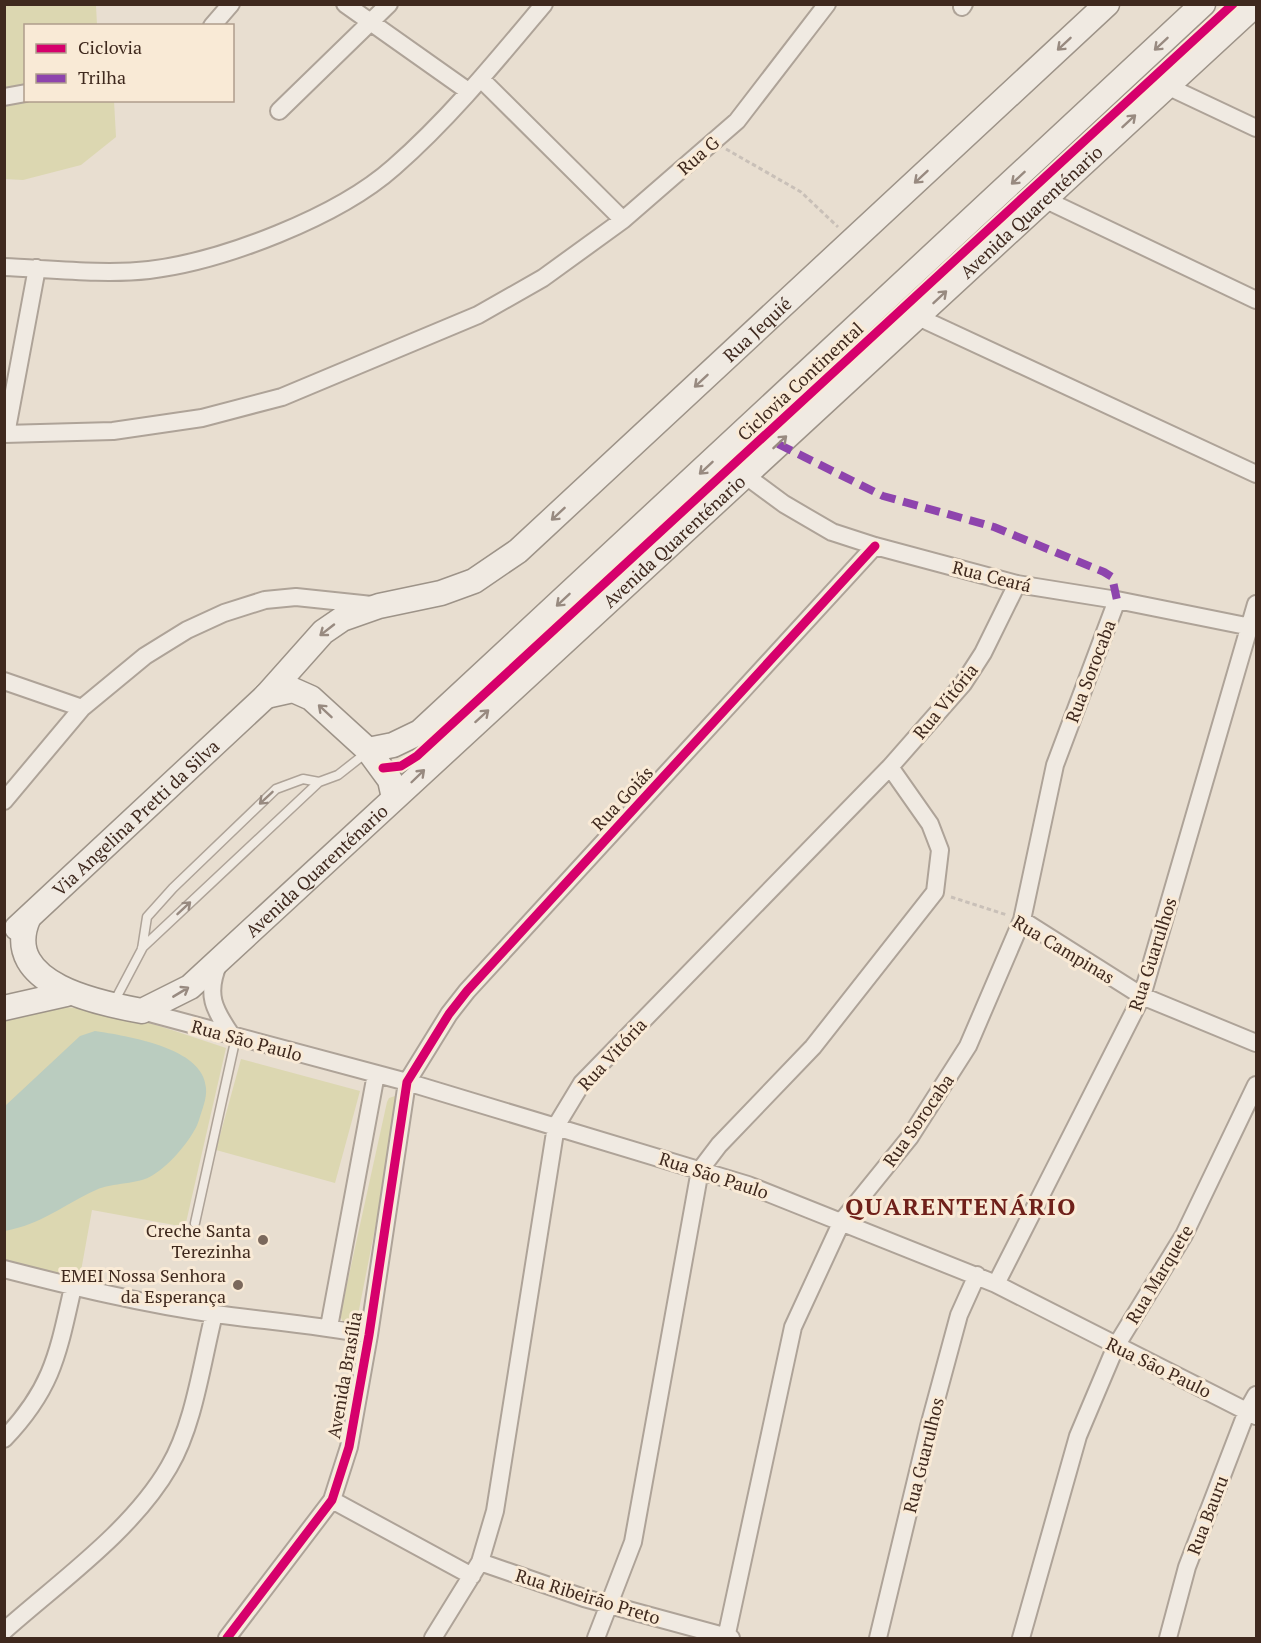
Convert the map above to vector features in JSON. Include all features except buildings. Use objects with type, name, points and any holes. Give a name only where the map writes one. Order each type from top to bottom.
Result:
[{"type":"main road","name":"Rua Jequié","points":[[266,696],[323,632],[342,619],[379,606],[441,593],[474,581],[518,551],[1107,4]]},
{"type":"main road","points":[[368,750],[393,746],[420,732],[1203,4]]},
{"type":"main road","name":"Avenida Quarenténario","points":[[142,1011],[190,987],[222,955],[746,476],[1256,4]]},
{"type":"main road","points":[[266,696],[283,690],[303,692],[368,750],[390,780],[394,798]]},
{"type":"main road","name":"Via Angelina Pretti da Silva","points":[[4,939],[266,696]]},
{"type":"main road","points":[[28,919],[17,939],[20,963],[27,974],[38,982],[66,993],[142,1011]]},
{"type":"main road","points":[[4,1008],[66,993]]},
{"type":"street","points":[[214,24],[231,4]]},
{"type":"street","points":[[345,4],[468,91]]},
{"type":"street","points":[[279,111],[389,4]]},
{"type":"street","points":[[4,267],[149,270],[208,258],[287,229],[358,193],[393,168],[481,79],[544,4]]},
{"type":"street","name":"Rua G","points":[[5,434],[113,431],[202,418],[282,397],[478,315],[543,278],[623,220],[737,121],[827,4]]},
{"type":"street","points":[[481,79],[623,220]]},
{"type":"street","points":[[1167,86],[1257,128]]},
{"type":"street","points":[[4,97],[24,93]]},
{"type":"street","points":[[1044,199],[1257,300]]},
{"type":"street","points":[[5,434],[37,268]]},
{"type":"street","points":[[918,317],[1257,474]]},
{"type":"street","name":"Rua Ceará","points":[[746,476],[784,504],[832,532],[875,546],[1017,584],[1117,600],[1253,627]]},
{"type":"street","name":"Rua Goiás","points":[[407,1082],[449,1014],[467,991],[875,546]]},
{"type":"street","name":"Rua Vitória","points":[[432,1638],[476,1569],[495,1511],[556,1126],[582,1083],[890,767],[963,684],[983,653],[1017,584]]},
{"type":"street","points":[[4,801],[82,708],[145,656],[187,630],[224,613],[266,600],[296,597],[379,606]]},
{"type":"street","name":"Rua Sorocaba","points":[[728,1638],[793,1328],[842,1221],[910,1137],[968,1046],[1022,920],[1055,765],[1117,600]]},
{"type":"street","name":"Rua Guarulhos","points":[[996,1284],[1142,996],[1253,627],[1257,604]]},
{"type":"street","points":[[4,681],[82,708]]},
{"type":"street","points":[[596,1638],[633,1542],[700,1170],[719,1145],[813,1047],[935,892],[940,850],[930,824],[890,767]]},
{"type":"street","name":"Rua Campinas","points":[[1022,920],[1142,996],[1257,1043]]},
{"type":"street","points":[[222,955],[212,979],[211,993],[214,1006],[234,1037]]},
{"type":"street","name":"Rua São Paulo","points":[[142,1011],[407,1082],[748,1185],[977,1275],[1252,1413]]},
{"type":"street","name":"Avenida Brasília","points":[[329,1327],[376,1074]]},
{"type":"street","name":"Avenida Brasília","points":[[227,1638],[332,1500],[349,1447],[369,1335],[407,1082]]},
{"type":"street","name":"Rua Marquete","points":[[1022,1638],[1077,1436],[1116,1346],[1184,1235],[1257,1085]]},
{"type":"street","points":[[4,1269],[73,1287],[214,1314],[329,1327],[369,1335]]},
{"type":"street","name":"Rua Guarulhos","points":[[878,1638],[959,1315],[977,1275]]},
{"type":"street","points":[[4,1439],[24,1419],[47,1383],[57,1356],[73,1287]]},
{"type":"street","points":[[4,1631],[106,1542],[150,1496],[170,1466],[185,1429],[214,1314]]},
{"type":"street","name":"Rua Bauru","points":[[1168,1638],[1187,1567],[1252,1413],[1257,1395]]},
{"type":"street","name":"Rua Ribeirão Preto","points":[[332,1500],[476,1569],[584,1598],[608,1602],[728,1638]]},
{"type":"lane","points":[[113,1004],[142,949],[319,782],[338,775],[368,750]]},
{"type":"lane","points":[[142,949],[147,917],[210,850],[276,789],[303,779],[319,782]]},
{"type":"lane","points":[[195,1223],[234,1037]]},
{"type":"path","points":[[714,141],[801,192],[852,241]]},
{"type":"shaded area","points":[[4,5],[96,5],[97,24],[24,24],[24,102],[114,102],[116,137],[81,165],[23,180],[5,179]]},
{"type":"shaded area","points":[[54,1007],[120,1015],[226,1048],[185,1227],[92,1210],[79,1282],[5,1261],[5,1020]]},
{"type":"shaded area","points":[[95,1031],[143,1040],[178,1053],[192,1062],[202,1074],[206,1088],[205,1100],[196,1127],[180,1150],[153,1175],[96,1190],[30,1224],[5,1231],[5,1106],[80,1036]]},
{"type":"shaded area","points":[[241,1059],[360,1091],[335,1183],[216,1150]]},
{"type":"shaded area","points":[[395,1096],[400,1101],[357,1320],[349,1325],[344,1324],[340,1316],[387,1102],[389,1098]]},
{"type":"marked path","points":[[778,444],[883,496],[994,527],[1104,572],[1112,577],[1117,600]]},
{"type":"cycle path","name":"Ciclovia Continental","points":[[383,768],[401,766],[417,756],[1233,4]]},
{"type":"cycle path","points":[[227,1638],[332,1500],[349,1447],[369,1335],[407,1082],[449,1014],[467,991],[875,546]]},
{"type":"place","name":"Creche Santa Terezinha","points":[[263,1240]]},
{"type":"place","name":"EMEI Nossa Senhora da Esperança","points":[[238,1285]]},
{"type":"district","name":"QUARENTENÁRIO","points":[[961,1206]]}]
